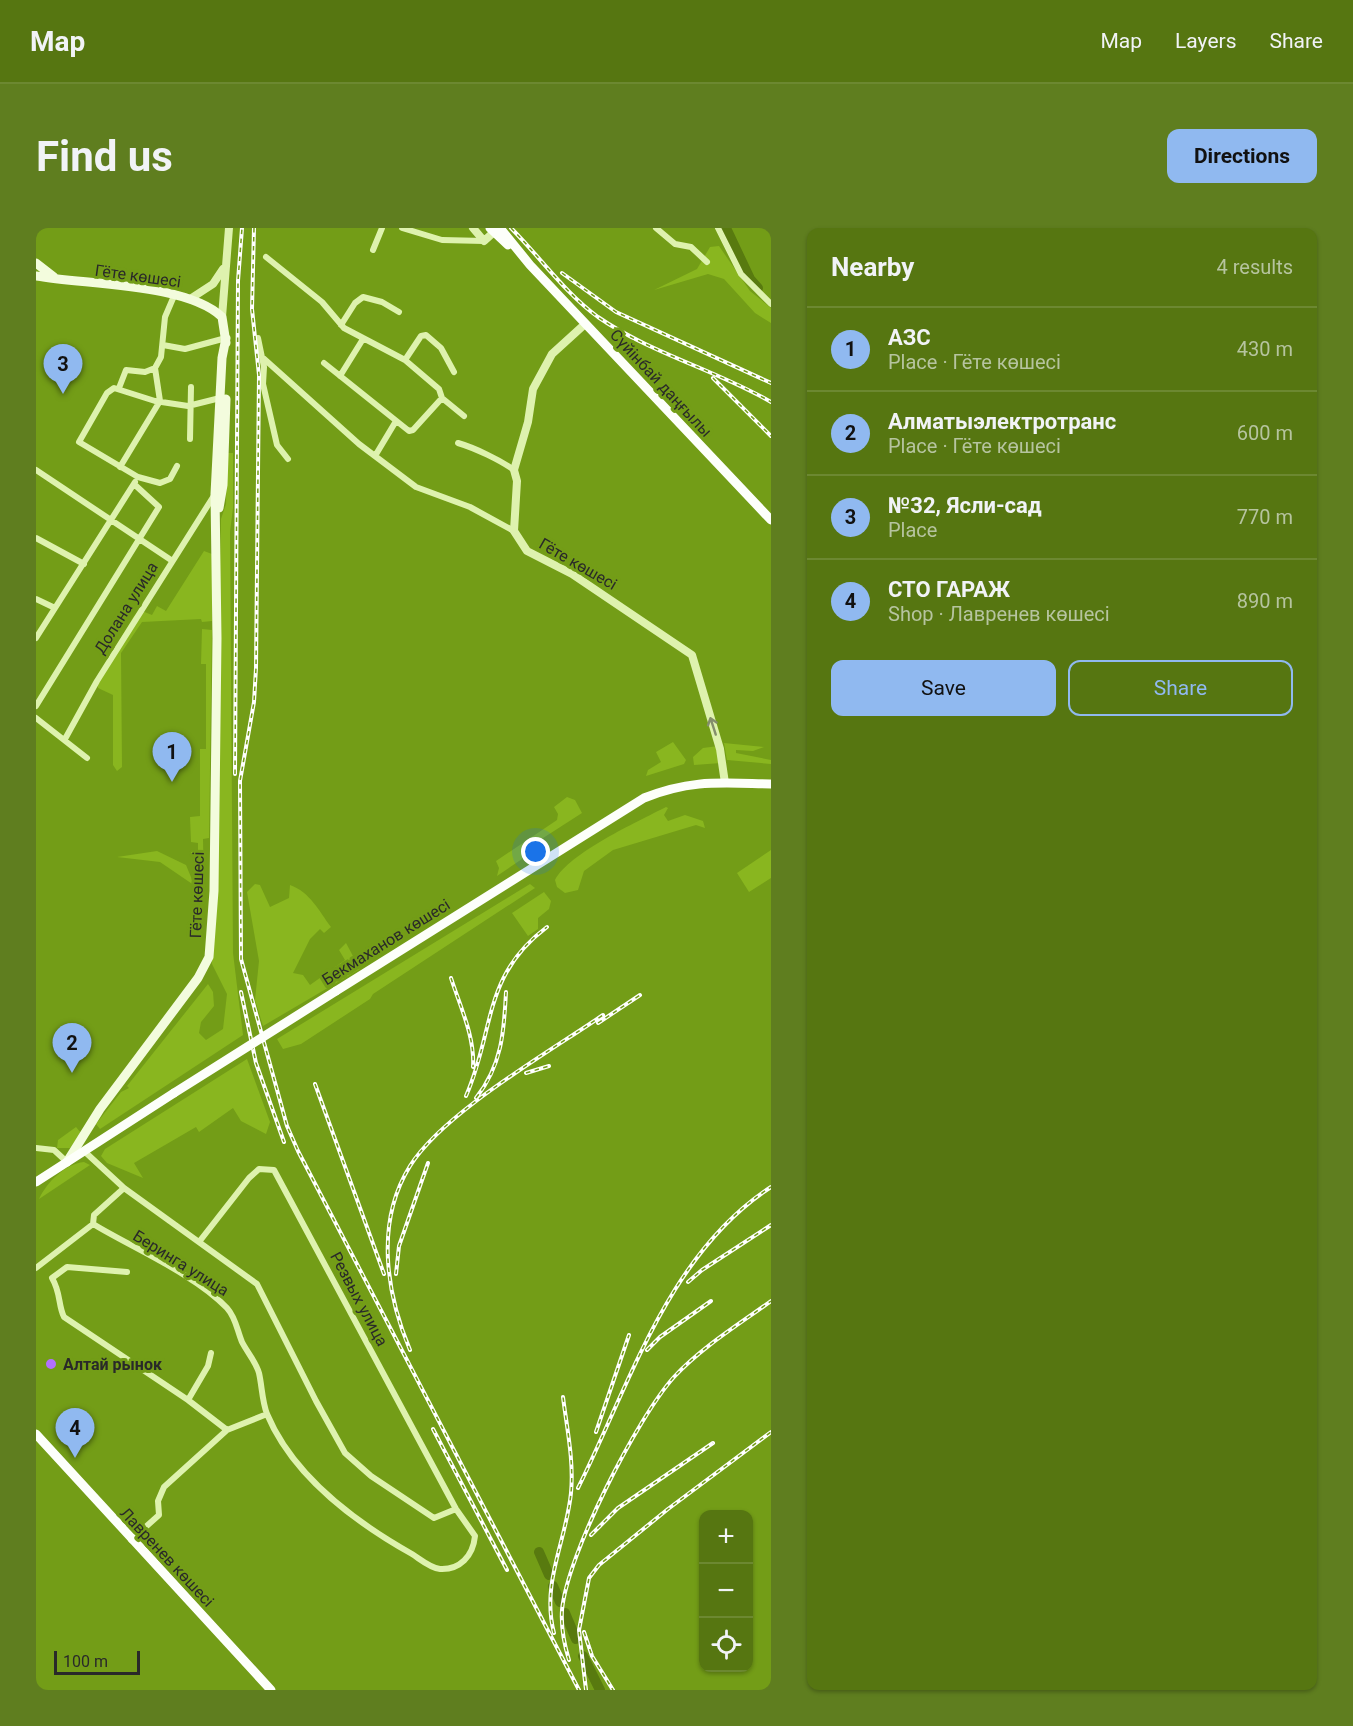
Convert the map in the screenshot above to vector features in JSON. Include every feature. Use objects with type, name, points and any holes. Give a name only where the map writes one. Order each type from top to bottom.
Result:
[{"type":"main road","name":"Сүйінбай даңғылы","points":[[494,229],[771,520]]},
{"type":"main road","points":[[36,263],[59,280]]},
{"type":"main road","name":"Гёте көшесі","points":[[36,276],[144,289],[190,299],[205,304],[222,317],[226,338],[223,484],[217,522]]},
{"type":"main road","name":"Гёте көшесі","points":[[67,1162],[91,1122],[198,978],[209,957],[214,891],[217,522],[215,494],[226,338]]},
{"type":"main road","name":"Бекмаханов көшесі","points":[[36,1182],[644,798],[682,785],[771,784]]},
{"type":"main road","points":[[91,1122],[90,1129],[93,1134],[109,1135]]},
{"type":"main road","name":"Лавренев көшесі","points":[[38,1438],[271,1690]]},
{"type":"street","points":[[222,317],[224,265],[229,228]]},
{"type":"street","points":[[373,250],[382,228]]},
{"type":"street","points":[[402,228],[441,240],[484,242]]},
{"type":"street","points":[[473,228],[484,242]]},
{"type":"street","points":[[656,228],[675,244],[692,247],[707,262]]},
{"type":"street","points":[[718,228],[741,274],[771,304]]},
{"type":"street","points":[[484,242],[494,229]]},
{"type":"street","points":[[266,257],[322,302],[341,325],[405,360],[439,389],[442,398],[464,416]]},
{"type":"street","points":[[190,299],[213,284],[224,265]]},
{"type":"street","points":[[120,467],[160,401],[155,369],[161,357],[165,317],[174,296]]},
{"type":"street","points":[[341,325],[358,299],[363,297],[382,302],[399,312]]},
{"type":"street","points":[[514,531],[517,481],[514,470],[539,374],[552,354],[585,324]]},
{"type":"street","points":[[405,360],[421,336],[426,335],[441,348],[454,372]]},
{"type":"street","points":[[163,345],[185,349],[226,338]]},
{"type":"street","points":[[258,338],[262,357],[263,384],[277,445],[288,459]]},
{"type":"street","points":[[340,376],[363,339]]},
{"type":"street","name":"Гёте көшесі","points":[[262,357],[375,456],[416,487],[470,507],[514,531],[526,551],[572,574],[692,655],[720,749],[725,783]]},
{"type":"street","points":[[324,363],[396,421],[413,430],[442,398]]},
{"type":"street","points":[[119,388],[126,370],[145,372],[155,369]]},
{"type":"street","points":[[190,439],[191,387]]},
{"type":"street","points":[[177,466],[166,483],[138,477],[78,442],[107,393],[119,388],[160,401],[191,406],[220,398]]},
{"type":"street","points":[[375,456],[396,421]]},
{"type":"street","points":[[458,443],[484,456],[499,459],[514,470]]},
{"type":"street","points":[[36,470],[113,519],[171,560]]},
{"type":"street","points":[[36,638],[138,477]]},
{"type":"street","points":[[36,706],[90,623],[159,506],[134,484]]},
{"type":"street","name":"Долана улица","points":[[65,739],[97,681],[171,560],[215,494]]},
{"type":"street","points":[[36,538],[84,564]]},
{"type":"street","points":[[36,599],[54,608]]},
{"type":"street","points":[[36,718],[87,758]]},
{"type":"street","points":[[36,1148],[54,1150],[67,1162]]},
{"type":"street","name":"Беринга улица","points":[[84,1151],[124,1188],[257,1284],[316,1401],[351,1459],[434,1518],[456,1509]]},
{"type":"street","name":"Резвых улица","points":[[199,1242],[249,1178],[259,1169],[274,1170],[456,1509],[475,1536]]},
{"type":"street","points":[[36,1268],[93,1224],[94,1215],[124,1188]]},
{"type":"street","name":"Беринга улица","points":[[93,1224],[180,1274],[228,1309],[259,1371],[267,1414],[290,1454],[312,1480],[379,1536],[437,1569],[452,1569],[461,1564],[470,1554],[475,1536]]},
{"type":"street","points":[[127,1272],[71,1266],[52,1278],[59,1290],[61,1311],[64,1317],[188,1400],[228,1430]]},
{"type":"street","points":[[188,1400],[208,1366],[210,1353]]},
{"type":"street","points":[[131,1540],[159,1515],[159,1492],[228,1430],[267,1414]]},
{"type":"green space","points":[[719,246],[750,291],[771,308],[771,323],[755,313],[724,279],[708,274],[654,290],[697,269],[710,247]]},
{"type":"green space","points":[[227,453],[233,453],[233,508],[230,532],[233,953],[243,1035],[100,1129],[96,1124],[121,1092],[129,1088],[127,1086],[208,984],[213,992],[214,1006],[201,1022],[199,1033],[206,1040],[223,1029],[227,994],[212,964],[221,519],[226,504]]},
{"type":"green space","points":[[204,551],[212,554],[212,621],[202,622],[201,619],[142,622],[121,653],[122,767],[117,771],[113,765],[113,695],[98,688],[97,678],[134,616],[142,611],[152,615],[157,606],[166,611]]},
{"type":"green space","points":[[202,629],[212,630],[209,838],[203,839],[204,892],[160,862],[117,857],[157,851],[186,865],[193,882],[201,882],[202,854],[191,853],[191,850],[198,850],[198,843],[191,842],[190,817],[200,816],[200,749],[206,749],[206,664],[201,664]]},
{"type":"green space","points":[[673,742],[686,760],[684,764],[646,776],[648,770],[661,762],[656,752]]},
{"type":"green space","points":[[724,743],[764,747],[753,751],[736,750],[736,753],[771,760],[771,764],[727,760]]},
{"type":"green space","points":[[718,746],[721,763],[694,765],[693,757],[703,748]]},
{"type":"green space","points":[[567,797],[575,800],[582,813],[526,849],[522,859],[497,876],[499,868],[496,861],[557,820],[558,814],[554,807]]},
{"type":"green space","points":[[668,808],[664,815],[668,821],[685,815],[703,821],[705,828],[696,825],[613,850],[584,871],[578,890],[565,893],[557,887],[555,880],[574,859],[605,839]]},
{"type":"green space","points":[[771,850],[771,878],[749,892],[737,873]]},
{"type":"green space","points":[[255,884],[260,885],[270,907],[289,898],[290,885],[297,888],[314,903],[331,927],[324,933],[320,929],[310,939],[293,973],[303,975],[310,985],[345,960],[339,950],[346,943],[360,969],[263,1026],[255,1000],[259,961],[247,892]]},
{"type":"green space","points":[[530,884],[535,888],[373,994],[370,999],[301,1044],[283,1049],[277,1039]]},
{"type":"green space","points":[[544,892],[551,901],[549,909],[538,918],[538,929],[528,936],[512,913]]},
{"type":"green space","points":[[247,1059],[270,1122],[266,1134],[241,1121],[233,1108],[199,1132],[196,1127],[134,1163],[143,1178],[107,1163],[101,1156],[105,1149]]},
{"type":"green space","points":[[76,1127],[81,1133],[70,1148],[57,1148],[58,1140]]},
{"type":"green space","points":[[84,1162],[90,1165],[39,1199],[57,1175],[70,1166]]},
{"type":"waterway","points":[[726,228],[750,279],[758,288]]},
{"type":"waterway","points":[[539,1552],[549,1575]]},
{"type":"waterway","points":[[553,1586],[560,1602]]},
{"type":"waterway","points":[[565,1613],[576,1639]]},
{"type":"waterway","points":[[583,1656],[600,1690]]},
{"type":"railway","points":[[235,774],[238,281],[242,228]]},
{"type":"railway","points":[[254,228],[252,309],[259,375],[256,668],[254,702],[240,781],[241,959],[287,1126],[298,1151],[579,1690]]},
{"type":"railway","points":[[511,228],[564,286],[598,317],[639,341],[728,380],[771,402]]},
{"type":"railway","points":[[562,273],[616,312],[771,383]]},
{"type":"railway","points":[[713,378],[771,436]]},
{"type":"railway","points":[[466,1096],[500,985],[511,965],[526,946],[547,927]]},
{"type":"railway","points":[[451,978],[472,1044],[473,1067]]},
{"type":"railway","points":[[241,992],[256,1063],[284,1142]]},
{"type":"railway","points":[[476,1098],[485,1086],[500,1048],[506,992]]},
{"type":"railway","points":[[598,1023],[640,995]]},
{"type":"railway","points":[[410,1350],[395,1305],[388,1258],[388,1234],[392,1210],[399,1188],[410,1166],[446,1125],[471,1105],[603,1015]]},
{"type":"railway","points":[[526,1073],[549,1066]]},
{"type":"railway","points":[[315,1084],[384,1274]]},
{"type":"railway","points":[[396,1274],[399,1246],[428,1163]]},
{"type":"railway","points":[[578,1488],[655,1324],[678,1284],[705,1248],[735,1215],[771,1187]]},
{"type":"railway","points":[[688,1282],[702,1270],[771,1225]]},
{"type":"railway","points":[[647,1350],[660,1337],[711,1301]]},
{"type":"railway","points":[[569,1660],[562,1622],[567,1586],[576,1556],[590,1523],[624,1454],[674,1377],[708,1346],[771,1301]]},
{"type":"railway","points":[[596,1432],[629,1335]]},
{"type":"railway","points":[[554,1633],[550,1597],[552,1580],[568,1511],[572,1481],[570,1445],[563,1397]]},
{"type":"railway","points":[[433,1429],[507,1570]]},
{"type":"railway","points":[[586,1690],[579,1630],[589,1578],[599,1565],[668,1509],[771,1432]]},
{"type":"railway","points":[[591,1535],[618,1508],[713,1443]]},
{"type":"railway","points":[[584,1632],[592,1656],[613,1690]]},
{"type":"place","name":"№32, Ясли-сад","points":[[63,394]]},
{"type":"place","name":"АЗС","points":[[172,782]]},
{"type":"place","name":"Алматыэлектротранс","points":[[72,1073]]},
{"type":"place","name":"Алтай рынок","points":[[51,1364]]},
{"type":"place","name":"СТО ГАРАЖ","points":[[75,1458]]}]
